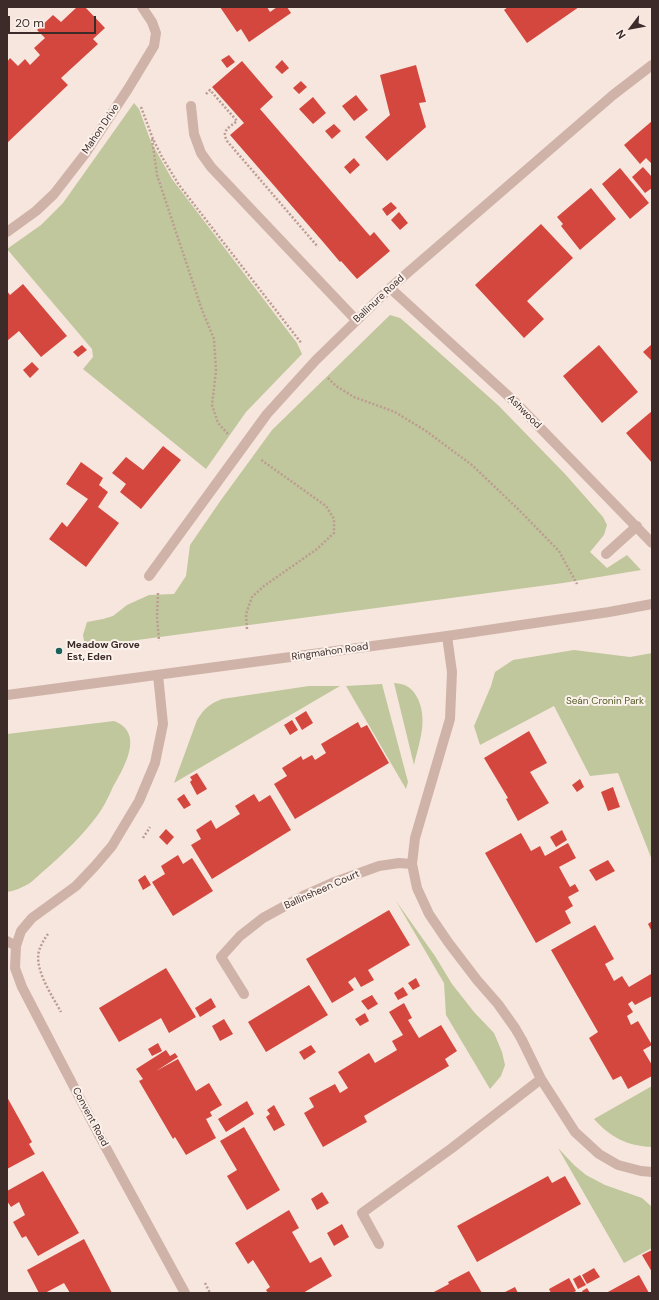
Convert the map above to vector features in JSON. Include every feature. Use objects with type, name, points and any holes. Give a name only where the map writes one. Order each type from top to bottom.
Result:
[{"type":"street","name":"Mahon Drive","points":[[7,232],[36,211],[54,194],[85,154],[128,89],[154,46],[156,34],[152,22],[142,7]]},
{"type":"street","name":"Ballinure Road","points":[[149,576],[267,414],[316,360],[390,288],[613,95],[652,65]]},
{"type":"street","points":[[191,106],[194,134],[201,153],[211,167],[356,320]]},
{"type":"street","name":"Ashwood","points":[[390,288],[517,404],[652,543]]},
{"type":"street","points":[[606,554],[637,526]]},
{"type":"street","name":"Ringmahon Road","points":[[7,695],[447,636],[609,612],[652,604]]},
{"type":"street","points":[[447,636],[452,672],[450,719],[416,838],[412,864],[417,888],[429,914],[464,964],[498,1004],[515,1028],[541,1080],[575,1132],[599,1154],[618,1165],[640,1171],[652,1172]]},
{"type":"street","name":"Convent Road","points":[[158,675],[163,724],[155,763],[139,801],[112,846],[99,861],[76,886],[32,918],[10,945],[14,968],[22,987],[96,1129],[185,1293]]},
{"type":"street","name":"Ballinsheen Court","points":[[244,994],[221,957],[240,936],[264,918],[305,895],[379,866],[399,863],[412,864]]},
{"type":"street","points":[[379,1244],[362,1213],[452,1148],[541,1080]]},
{"type":"path","points":[[128,89],[138,100],[162,157],[179,185],[289,328],[316,360]]},
{"type":"path","points":[[191,106],[210,90],[237,121],[225,132],[224,135],[227,142],[322,252]]},
{"type":"path","points":[[151,133],[157,175],[202,310],[214,339],[216,371],[212,405],[218,423],[230,436]]},
{"type":"path","points":[[324,374],[336,386],[354,397],[395,412],[426,431],[472,465],[518,509],[558,551],[577,584]]},
{"type":"path","points":[[247,629],[246,614],[252,597],[264,586],[317,549],[334,533],[334,519],[326,506],[258,457]]},
{"type":"path","points":[[149,576],[158,593],[157,616],[159,641]]},
{"type":"path","points":[[140,843],[151,825]]},
{"type":"path","points":[[52,931],[47,935],[40,948],[38,957],[40,971],[64,1019]]},
{"type":"path","points":[[203,1280],[210,1293]]},
{"type":"green space","points":[[134,103],[139,109],[151,142],[172,179],[297,343],[302,354],[246,412],[206,469],[83,369],[93,357],[92,349],[7,249],[41,225],[63,203]]},
{"type":"green space","points":[[390,315],[400,318],[406,323],[499,406],[565,474],[603,517],[607,525],[604,535],[590,552],[607,568],[627,555],[641,570],[563,583],[85,647],[83,635],[87,622],[113,616],[127,605],[149,595],[174,594],[186,576],[190,545],[272,430]]},
{"type":"green space","name":"Seán Cronin Park","points":[[574,650],[630,657],[652,653],[652,860],[618,773],[590,776],[554,706],[480,745],[474,726],[491,686],[495,672],[513,660]]},
{"type":"green space","points":[[394,683],[405,685],[411,689],[418,699],[421,707],[422,732],[414,765]]},
{"type":"green space","points":[[382,684],[408,782],[406,789],[346,686]]},
{"type":"green space","points":[[309,686],[340,686],[174,783],[197,720],[210,705],[222,699]]},
{"type":"green space","points":[[114,721],[124,727],[129,734],[129,752],[126,762],[101,810],[92,823],[73,844],[34,880],[13,891],[7,892],[7,734]]},
{"type":"green space","points":[[396,901],[435,956],[452,984],[474,1012],[494,1033],[502,1052],[505,1065],[501,1076],[490,1089],[446,1015],[444,983]]},
{"type":"green space","points":[[652,1086],[652,1147],[635,1145],[613,1136],[594,1119]]},
{"type":"green space","points":[[558,1148],[586,1175],[605,1185],[642,1198],[652,1207],[652,1248],[624,1263]]},
{"type":"building","points":[[77,7],[85,7],[105,28],[93,39],[98,44],[61,78],[68,85],[7,143],[7,62],[10,58],[18,66],[25,59],[30,65],[40,55],[34,48],[45,38],[37,30],[53,15],[61,22]]},
{"type":"building","points":[[220,7],[267,7],[270,12],[277,7],[287,7],[291,13],[249,42],[241,29],[237,32]]},
{"type":"building","points":[[508,7],[579,7],[527,43],[504,10]]},
{"type":"building","points":[[229,55],[235,62],[227,68],[221,60]]},
{"type":"building","points":[[282,60],[289,68],[282,74],[275,67]]},
{"type":"building","points":[[242,61],[273,97],[260,109],[370,236],[374,232],[390,251],[357,279],[341,261],[340,262],[230,135],[244,123],[212,87]]},
{"type":"building","points":[[416,65],[426,102],[419,103],[426,127],[387,161],[365,137],[390,115],[380,75]]},
{"type":"building","points":[[301,81],[307,87],[299,94],[293,88]]},
{"type":"building","points":[[356,95],[368,110],[354,121],[342,106]]},
{"type":"building","points":[[313,97],[326,113],[313,124],[299,109]]},
{"type":"building","points":[[652,121],[652,164],[646,158],[640,164],[624,145]]},
{"type":"building","points":[[334,124],[341,131],[332,139],[325,131]]},
{"type":"building","points":[[354,158],[360,165],[350,174],[344,167]]},
{"type":"building","points":[[643,167],[652,177],[652,188],[645,193],[632,177]]},
{"type":"building","points":[[620,168],[649,203],[630,219],[602,184]]},
{"type":"building","points":[[591,188],[616,219],[580,250],[561,226],[563,224],[557,217]]},
{"type":"building","points":[[391,202],[397,208],[387,216],[382,209]]},
{"type":"building","points":[[399,212],[408,223],[400,230],[391,220]]},
{"type":"building","points":[[541,224],[573,258],[527,301],[544,319],[524,338],[475,285]]},
{"type":"building","points":[[23,284],[67,336],[41,357],[19,331],[7,341],[7,291],[10,295]]},
{"type":"building","points":[[652,344],[652,361],[643,352]]},
{"type":"building","points":[[82,345],[87,350],[78,357],[73,352]]},
{"type":"building","points":[[599,345],[638,392],[602,423],[563,376]]},
{"type":"building","points":[[32,362],[39,369],[30,378],[23,370]]},
{"type":"building","points":[[652,411],[652,463],[626,433]]},
{"type":"building","points":[[163,446],[181,460],[141,509],[120,492],[126,484],[112,473],[126,457],[143,470]]},
{"type":"building","points":[[81,462],[103,478],[99,485],[108,492],[98,507],[119,523],[86,567],[49,539],[62,522],[67,527],[88,499],[66,484]]},
{"type":"building","points":[[306,711],[313,723],[302,730],[295,718]]},
{"type":"building","points":[[292,720],[298,730],[290,735],[284,725]]},
{"type":"building","points":[[358,722],[361,728],[367,725],[389,763],[295,819],[274,784],[287,776],[282,768],[301,756],[303,760],[312,755],[315,760],[326,753],[321,744]]},
{"type":"building","points":[[529,731],[547,763],[530,772],[549,803],[518,821],[506,799],[508,798],[484,758]]},
{"type":"building","points":[[197,773],[207,789],[197,795],[190,782],[192,780],[190,777]]},
{"type":"building","points":[[580,779],[584,787],[577,792],[572,785]]},
{"type":"building","points":[[613,787],[620,807],[608,811],[601,792]]},
{"type":"building","points":[[184,794],[191,805],[184,809],[177,799]]},
{"type":"building","points":[[254,794],[259,802],[270,795],[291,830],[212,879],[191,845],[201,839],[196,830],[211,820],[216,829],[240,814],[235,806]]},
{"type":"building","points":[[166,829],[174,837],[167,845],[159,837]]},
{"type":"building","points":[[562,830],[567,840],[556,847],[550,837]]},
{"type":"building","points":[[521,833],[531,851],[540,846],[545,856],[568,843],[576,858],[559,867],[570,887],[575,884],[579,891],[568,897],[573,906],[565,911],[571,923],[536,943],[485,853]]},
{"type":"building","points":[[178,855],[183,864],[192,858],[213,891],[173,916],[152,882],[165,874],[161,866]]},
{"type":"building","points":[[608,860],[615,871],[596,881],[589,870]]},
{"type":"building","points":[[145,875],[151,885],[143,890],[138,880]]},
{"type":"building","points":[[389,910],[410,945],[368,970],[374,980],[361,987],[355,977],[348,982],[354,990],[332,1003],[306,959]]},
{"type":"building","points":[[652,921],[652,932],[648,924]]},
{"type":"building","points":[[595,925],[614,959],[605,964],[614,981],[622,976],[629,987],[651,974],[652,975],[652,996],[635,1005],[632,1001],[628,1004],[633,1012],[627,1016],[631,1025],[638,1021],[652,1045],[643,1050],[652,1065],[652,1076],[628,1089],[621,1076],[613,1080],[589,1038],[598,1032],[551,950]]},
{"type":"building","points":[[166,968],[196,1017],[169,1033],[161,1018],[119,1042],[99,1008]]},
{"type":"building","points":[[416,978],[420,986],[413,990],[408,983]]},
{"type":"building","points":[[309,985],[328,1015],[266,1052],[248,1022]]},
{"type":"building","points":[[403,987],[408,995],[398,1000],[394,993]]},
{"type":"building","points":[[372,995],[378,1004],[368,1010],[361,1001]]},
{"type":"building","points":[[211,998],[216,1007],[200,1017],[195,1008]]},
{"type":"building","points":[[404,1003],[412,1018],[408,1020],[419,1038],[441,1025],[457,1051],[445,1059],[449,1066],[364,1116],[367,1122],[323,1147],[304,1113],[314,1107],[309,1098],[335,1084],[340,1093],[348,1088],[338,1072],[369,1053],[375,1063],[397,1050],[392,1041],[403,1035],[389,1012]]},
{"type":"building","points":[[365,1013],[369,1021],[360,1026],[355,1019]]},
{"type":"building","points":[[224,1019],[233,1034],[220,1041],[212,1026]]},
{"type":"building","points":[[158,1043],[162,1051],[152,1056],[148,1049]]},
{"type":"building","points":[[311,1045],[316,1052],[304,1060],[299,1052]]},
{"type":"building","points":[[166,1050],[170,1056],[175,1053],[178,1057],[156,1071],[178,1059],[196,1091],[209,1083],[222,1105],[210,1112],[212,1116],[206,1119],[216,1138],[186,1155],[175,1137],[173,1139],[139,1081],[143,1079],[136,1069]]},
{"type":"building","points":[[7,1097],[32,1142],[29,1144],[35,1154],[7,1169]]},
{"type":"building","points":[[247,1101],[254,1114],[226,1132],[218,1119]]},
{"type":"building","points":[[274,1105],[285,1125],[274,1131],[266,1117],[270,1114],[267,1110]]},
{"type":"building","points":[[244,1127],[280,1190],[247,1210],[227,1176],[237,1170],[220,1141]]},
{"type":"building","points":[[43,1171],[79,1233],[38,1256],[26,1236],[22,1238],[13,1222],[25,1215],[19,1202],[11,1207],[7,1201],[7,1191]]},
{"type":"building","points":[[548,1176],[552,1183],[565,1176],[581,1204],[477,1262],[457,1226]]},
{"type":"building","points":[[322,1192],[329,1203],[317,1210],[311,1199]]},
{"type":"building","points":[[289,1210],[299,1228],[292,1232],[310,1263],[321,1257],[332,1276],[303,1293],[268,1293],[266,1290],[270,1287],[253,1260],[248,1264],[235,1243]]},
{"type":"building","points":[[342,1224],[349,1237],[334,1246],[327,1233]]},
{"type":"building","points":[[84,1239],[112,1293],[70,1293],[64,1283],[45,1293],[39,1293],[27,1270]]},
{"type":"building","points":[[652,1250],[652,1272],[642,1255]]},
{"type":"building","points":[[594,1268],[600,1277],[587,1284],[582,1275]]},
{"type":"building","points":[[469,1271],[482,1293],[432,1293],[449,1284],[448,1282]]},
{"type":"building","points":[[580,1275],[586,1285],[578,1289],[573,1279]]},
{"type":"building","points":[[639,1275],[649,1293],[606,1293]]},
{"type":"building","points":[[569,1278],[576,1291],[572,1293],[551,1293],[549,1289]]},
{"type":"building","points":[[515,1287],[518,1293],[503,1293]]},
{"type":"building","points":[[587,1288],[590,1293],[583,1293],[582,1291]]},
{"type":"place","name":"Meadow Grove Est, Eden","points":[[59,651]]}]
